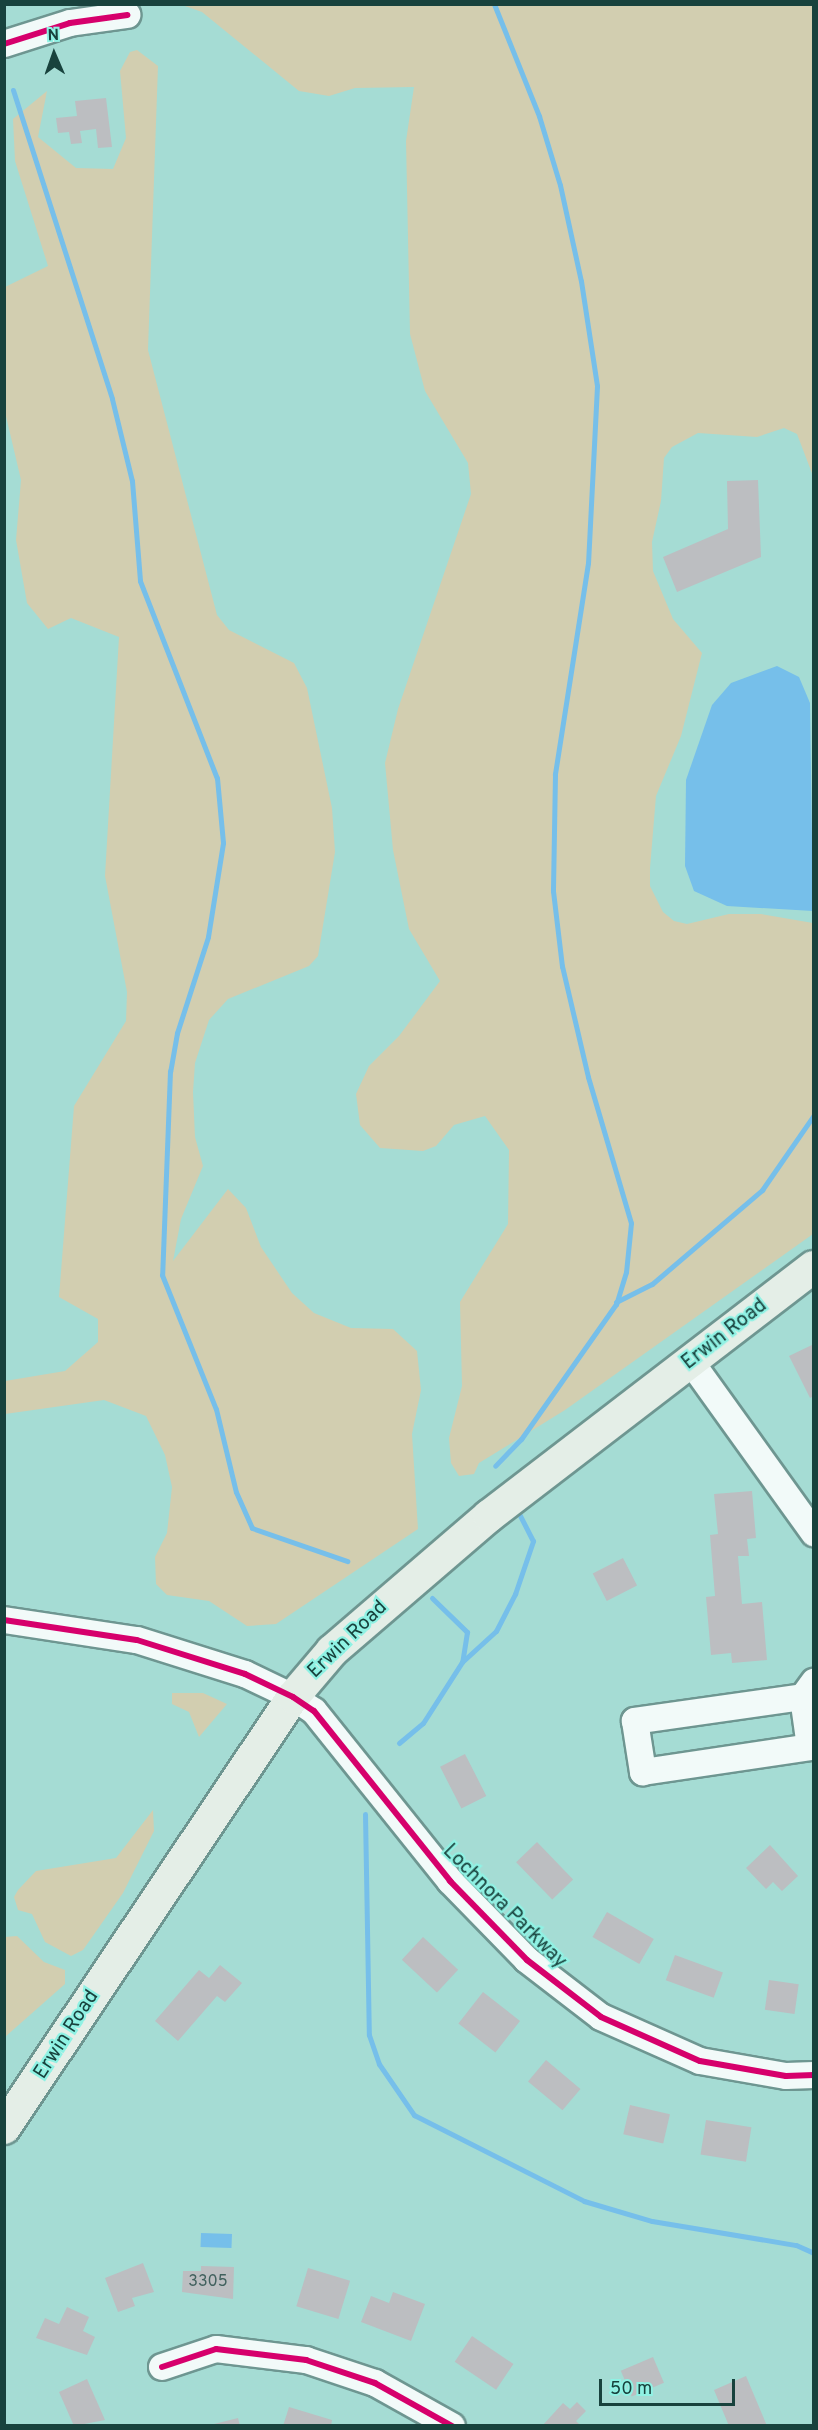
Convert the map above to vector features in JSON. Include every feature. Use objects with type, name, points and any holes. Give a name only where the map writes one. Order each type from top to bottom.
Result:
[{"type":"main road","name":"Erwin Road","points":[[4,2128],[293,1697],[332,1651],[423,1571],[813,1267]]},
{"type":"street","points":[[4,44],[112,12]]},
{"type":"street","points":[[691,1362],[813,1533]]},
{"type":"street","name":"Lochnora Parkway","points":[[4,1620],[145,1642],[245,1674],[293,1697],[314,1711],[450,1881],[527,1960],[601,2017],[700,2061],[786,2076],[813,2075]]},
{"type":"street","points":[[808,1690],[810,1747],[643,1772],[635,1721],[808,1690]]},
{"type":"street","points":[[162,2367],[216,2349],[306,2360],[375,2383],[452,2426]]},
{"type":"shaded area","points":[[182,5],[813,5],[813,476],[797,434],[784,428],[757,437],[698,433],[672,447],[664,458],[661,501],[652,542],[653,571],[673,619],[702,653],[681,736],[656,796],[650,886],[663,912],[674,921],[687,924],[729,914],[761,914],[813,923],[813,1234],[565,1410],[479,1463],[474,1474],[459,1476],[451,1463],[449,1438],[462,1386],[460,1302],[508,1224],[509,1150],[485,1116],[454,1125],[436,1146],[423,1151],[380,1148],[360,1125],[356,1094],[369,1066],[399,1036],[440,981],[409,929],[393,850],[385,763],[398,709],[471,494],[468,463],[425,391],[410,334],[406,141],[414,87],[355,88],[329,96],[299,91],[202,12]]},
{"type":"shaded area","points":[[137,50],[158,66],[148,350],[217,615],[229,630],[294,663],[307,688],[332,808],[335,852],[318,956],[309,966],[228,999],[209,1020],[195,1063],[193,1092],[195,1137],[203,1166],[181,1219],[173,1261],[228,1189],[246,1208],[261,1247],[292,1293],[314,1313],[351,1328],[393,1329],[417,1351],[421,1390],[412,1434],[418,1529],[276,1624],[247,1626],[209,1601],[167,1595],[156,1584],[155,1557],[167,1533],[172,1487],[165,1455],[146,1416],[104,1400],[5,1414],[5,1381],[65,1371],[98,1342],[98,1319],[59,1297],[74,1106],[126,1021],[127,992],[105,876],[119,637],[71,618],[48,629],[27,603],[16,540],[21,480],[5,412],[5,287],[48,266],[15,161],[13,119],[47,91],[38,137],[76,168],[113,169],[126,138],[120,71],[130,52]]},
{"type":"shaded area","points":[[172,1693],[203,1693],[227,1704],[199,1737],[189,1712],[172,1704]]},
{"type":"shaded area","points":[[153,1810],[154,1831],[123,1893],[83,1950],[71,1956],[45,1942],[32,1914],[18,1910],[14,1897],[18,1890],[36,1871],[116,1858]]},
{"type":"shaded area","points":[[17,1936],[44,1962],[65,1970],[65,1984],[5,2037],[5,1937]]},
{"type":"water","points":[[777,666],[799,677],[810,703],[813,911],[727,906],[694,891],[685,866],[686,780],[712,705],[731,683]]},
{"type":"water","points":[[201,2233],[232,2234],[231,2248],[201,2247]]},
{"type":"building","points":[[106,98],[112,147],[98,148],[96,129],[80,131],[82,143],[71,144],[69,132],[58,133],[56,118],[77,116],[75,101]]},
{"type":"building","points":[[758,480],[761,557],[677,592],[663,557],[728,529],[727,481]]},
{"type":"building","points":[[814,1344],[814,1396],[810,1398],[789,1356]]},
{"type":"building","points":[[752,1491],[756,1538],[747,1539],[749,1556],[738,1556],[742,1604],[762,1602],[767,1660],[732,1663],[731,1653],[711,1655],[706,1597],[715,1596],[710,1535],[718,1534],[714,1494]]},
{"type":"building","points":[[623,1558],[637,1586],[607,1601],[593,1573]]},
{"type":"building","points":[[465,1754],[486,1796],[461,1809],[440,1767]]},
{"type":"building","points":[[537,1842],[573,1879],[552,1900],[516,1862]]},
{"type":"building","points":[[770,1845],[798,1876],[782,1891],[773,1882],[766,1889],[746,1868]]},
{"type":"building","points":[[607,1912],[654,1939],[639,1964],[592,1937]]},
{"type":"building","points":[[423,1937],[458,1970],[437,1992],[402,1960]]},
{"type":"building","points":[[675,1955],[723,1972],[714,1998],[666,1980]]},
{"type":"building","points":[[220,1965],[242,1983],[225,2002],[217,1996],[178,2041],[155,2021],[199,1970],[209,1978]]},
{"type":"building","points":[[769,1980],[799,1984],[795,2014],[765,2010]]},
{"type":"building","points":[[483,1992],[520,2021],[495,2052],[458,2024]]},
{"type":"building","points":[[546,2060],[580,2089],[562,2110],[528,2081]]},
{"type":"building","points":[[630,2105],[670,2114],[663,2143],[623,2134]]},
{"type":"building","points":[[706,2120],[751,2127],[746,2162],[701,2155]]},
{"type":"building","points":[[143,2263],[154,2292],[132,2298],[135,2306],[118,2312],[105,2278]]},
{"type":"building","points":[[201,2266],[234,2267],[233,2299],[182,2292],[183,2271],[201,2271]]},
{"type":"building","points":[[308,2268],[350,2281],[338,2319],[296,2306]]},
{"type":"building","points":[[393,2292],[425,2304],[411,2341],[361,2322],[371,2296],[389,2303]]},
{"type":"building","points":[[67,2307],[89,2317],[83,2331],[95,2337],[87,2355],[36,2338],[45,2318],[59,2324]]},
{"type":"building","points":[[472,2336],[513,2364],[496,2390],[455,2362]]},
{"type":"building","points":[[653,2357],[664,2383],[632,2396],[621,2371]]},
{"type":"building","points":[[746,2376],[767,2426],[729,2426],[714,2390]]},
{"type":"building","points":[[87,2379],[105,2420],[74,2426],[59,2392]]},
{"type":"building","points":[[577,2402],[586,2411],[576,2421],[581,2426],[542,2426],[563,2403],[570,2409]]},
{"type":"building","points":[[289,2407],[332,2420],[331,2426],[283,2426]]},
{"type":"building","points":[[238,2418],[240,2426],[210,2426],[210,2425]]},
{"type":"waterway","points":[[494,4],[539,116],[560,185],[581,281],[597,386],[588,563],[555,774],[553,891],[562,966],[588,1077],[631,1223],[626,1272],[616,1304],[521,1439],[495,1466]]},
{"type":"waterway","points":[[13,90],[112,399],[132,481],[140,581],[217,778],[223,843],[208,937],[177,1033],[170,1071],[162,1275],[216,1409],[236,1492],[252,1528],[347,1561]]},
{"type":"waterway","points":[[616,1302],[652,1284],[762,1190],[814,1115]]},
{"type":"waterway","points":[[399,1743],[423,1723],[462,1662],[496,1631],[515,1594],[533,1541],[519,1514]]},
{"type":"waterway","points":[[432,1598],[467,1632],[462,1662]]},
{"type":"waterway","points":[[365,1814],[369,2035],[379,2064],[414,2115],[584,2201],[652,2221],[796,2245],[814,2253]]},
{"type":"cycle path","points":[[4,44],[70,23],[127,15]]},
{"type":"cycle path","points":[[4,1620],[137,1640],[245,1674],[293,1697],[314,1711],[450,1881],[527,1960],[601,2017],[700,2061],[786,2076],[814,2075]]},
{"type":"cycle path","points":[[162,2367],[216,2349],[306,2360],[375,2383],[452,2426]]}]
